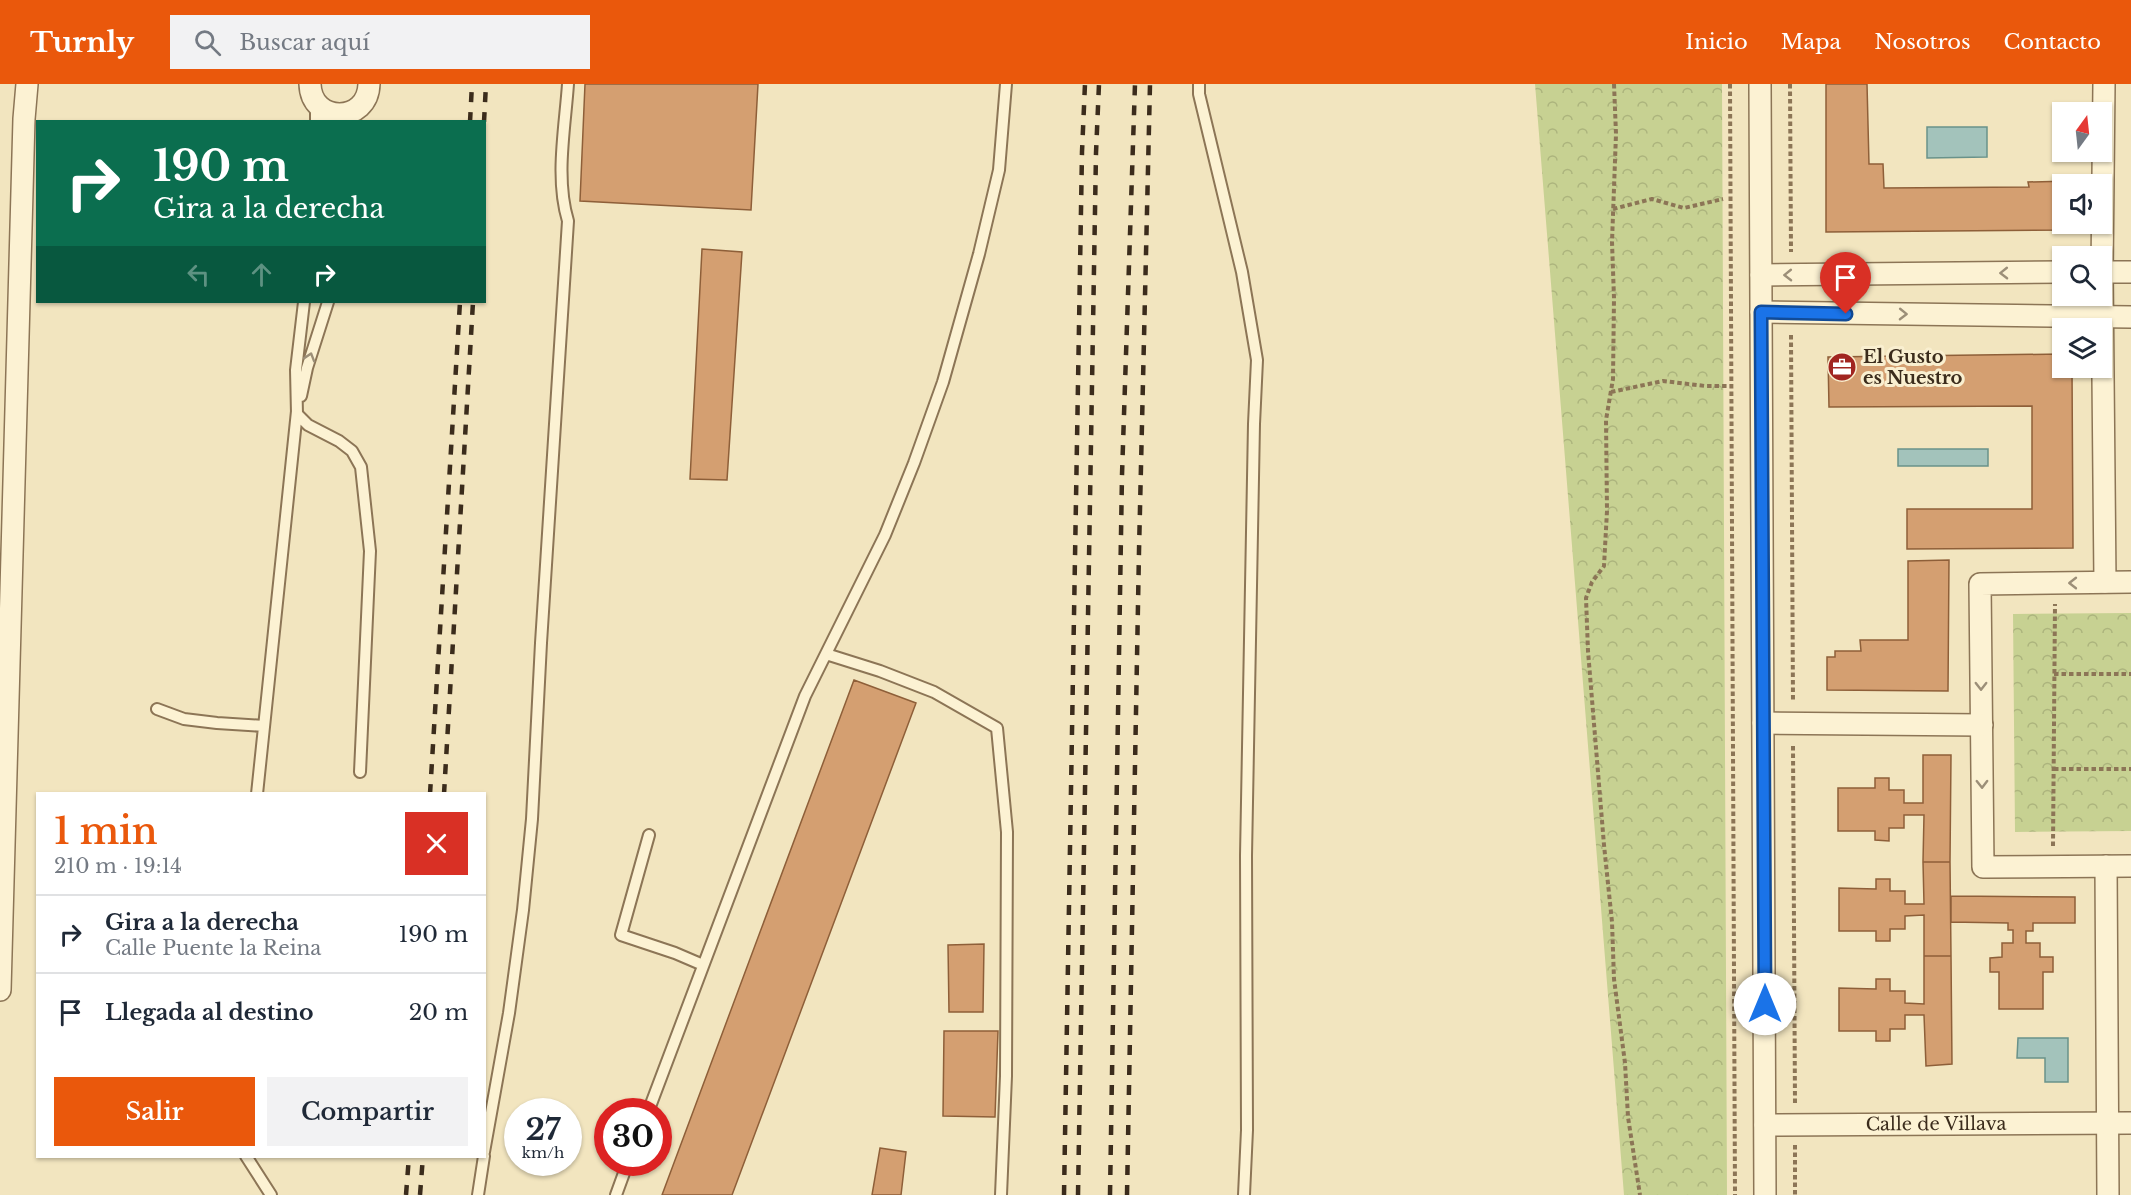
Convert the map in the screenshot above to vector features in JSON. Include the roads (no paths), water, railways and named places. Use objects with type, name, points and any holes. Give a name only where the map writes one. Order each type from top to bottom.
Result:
[{"type":"street","points":[[0,990],[7,453],[27,84]]},
{"type":"street","points":[[314,103],[324,110],[342,114],[358,114],[369,84]]},
{"type":"street","points":[[1760,84],[1765,1195]]},
{"type":"street","points":[[2102,246],[2104,84]]},
{"type":"street","points":[[1761,275],[2052,272]]},
{"type":"street","points":[[2112,272],[2131,272]]},
{"type":"street","points":[[2104,306],[2105,582]]},
{"type":"street","points":[[1761,312],[2131,317]]},
{"type":"street","points":[[2131,582],[1980,584],[1983,867],[2131,866]]},
{"type":"street","points":[[1763,723],[1982,726]]},
{"type":"street","points":[[2106,866],[2108,1195]]},
{"type":"street","name":"Calle de Villava","points":[[1765,1125],[2131,1123]]},
{"type":"lane","points":[[486,1140],[510,1002],[523,910],[532,819],[568,221],[564,207],[562,177],[568,84]]},
{"type":"lane","points":[[653,1098],[802,705],[885,535],[943,382],[979,254],[999,170],[1006,84]]},
{"type":"lane","points":[[1199,84],[1201,105],[1242,272],[1257,360],[1253,436],[1247,832],[1247,1130],[1244,1195]]},
{"type":"lane","points":[[304,303],[296,370],[297,414],[308,425],[339,441],[352,451],[361,467],[370,551],[360,772]]},
{"type":"lane","points":[[257,792],[297,414],[307,369],[328,303]]},
{"type":"lane","points":[[826,654],[880,671],[934,692],[997,728],[1007,832],[1006,1076],[1001,1195]]},
{"type":"lane","points":[[157,709],[184,719],[264,726]]},
{"type":"lane","points":[[649,835],[621,935],[675,952],[703,965]]},
{"type":"lane","points":[[247,1158],[271,1195]]},
{"type":"lane","points":[[478,1195],[484,1158]]},
{"type":"lane","points":[[616,1195],[623,1176]]},
{"type":"water","points":[[1927,127],[1987,127],[1987,157],[1927,158]]},
{"type":"water","points":[[1898,449],[1988,449],[1988,466],[1898,466]]},
{"type":"water","points":[[2018,1038],[2068,1038],[2068,1082],[2045,1082],[2045,1058],[2017,1058]]},
{"type":"railway","points":[[470,120],[472,84]]},
{"type":"railway","points":[[484,120],[486,84]]},
{"type":"railway","points":[[1064,1195],[1085,84]]},
{"type":"railway","points":[[1078,1195],[1099,84]]},
{"type":"railway","points":[[1110,1195],[1122,475],[1135,84]]},
{"type":"railway","points":[[1127,1195],[1150,84]]},
{"type":"railway","points":[[430,792],[460,303]]},
{"type":"railway","points":[[444,792],[473,303]]},
{"type":"railway","points":[[406,1195],[409,1158]]},
{"type":"railway","points":[[420,1195],[423,1158]]},
{"type":"place","name":"El Gusto es Nuestro","points":[[1842,367]]}]
